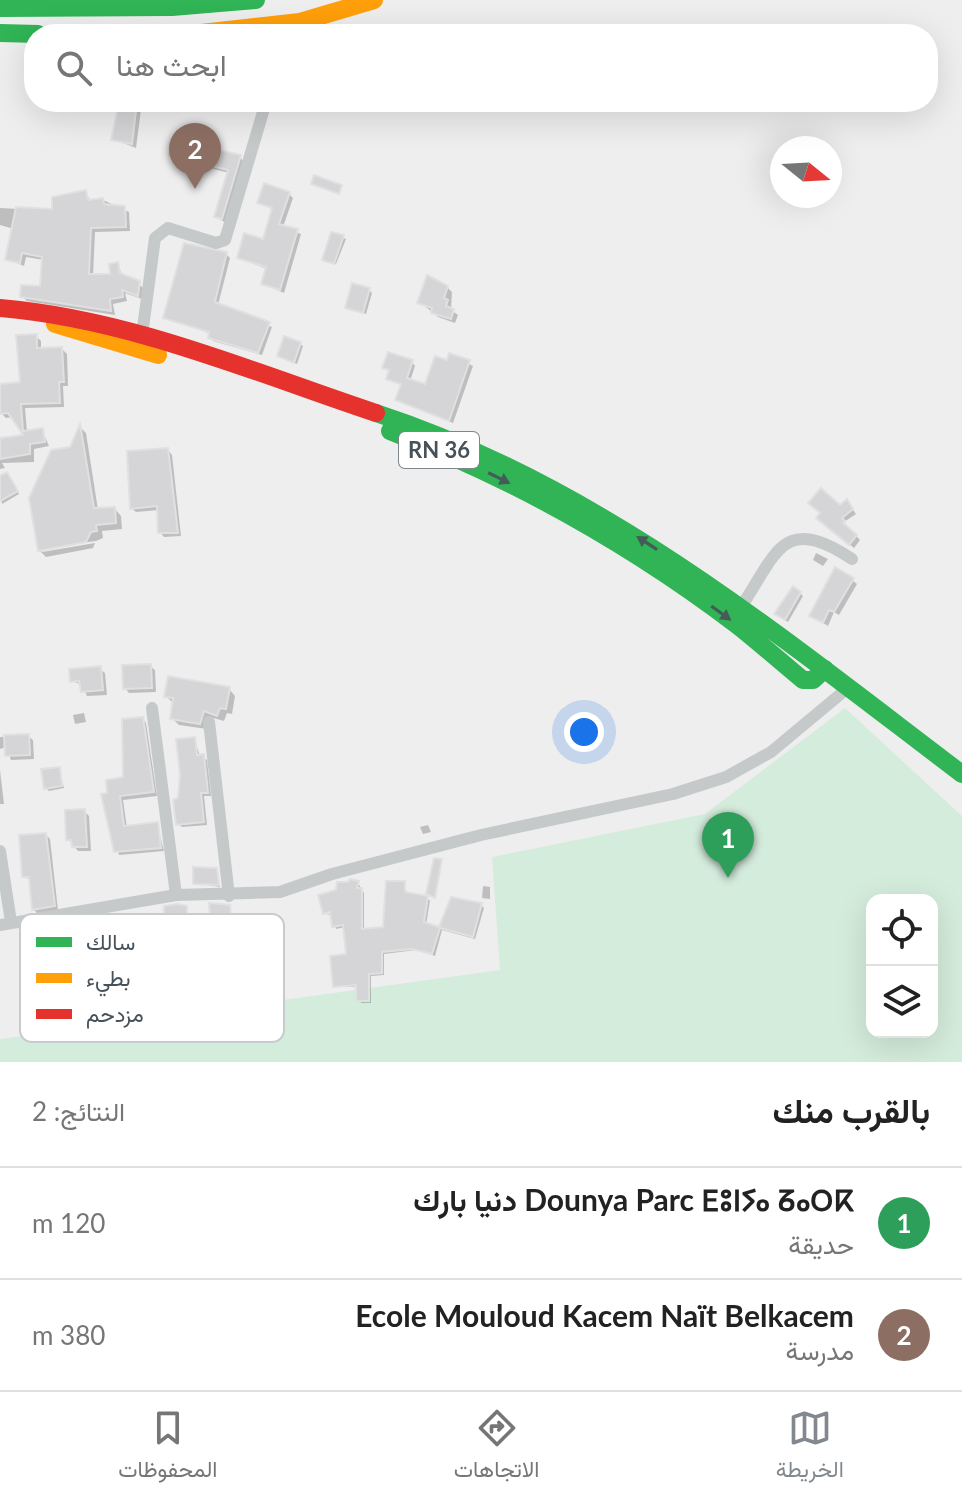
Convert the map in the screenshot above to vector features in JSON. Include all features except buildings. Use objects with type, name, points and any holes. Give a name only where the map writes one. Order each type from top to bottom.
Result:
[{"type":"main road","points":[[84,0],[102,8]]},
{"type":"main road","points":[[0,8],[102,8],[256,0]]},
{"type":"main road","points":[[282,24],[300,22],[374,0]]},
{"type":"main road","points":[[0,33],[24,34]]},
{"type":"main road","name":"RN 36","points":[[0,308],[83,317],[468,445],[591,508],[741,607],[962,774]]},
{"type":"main road","name":"RN 36","points":[[0,320],[38,322],[74,329],[376,425],[438,449],[538,498],[614,541],[730,619],[803,680],[813,680],[825,669]]},
{"type":"street","points":[[142,335],[157,234],[168,228],[216,243],[225,240],[263,112]]},
{"type":"street","points":[[741,607],[778,552],[794,540],[821,539],[852,559]]},
{"type":"street","points":[[61,914],[176,895],[229,896],[280,892],[332,874],[466,839],[673,794],[726,777],[771,752],[849,687]]},
{"type":"street","points":[[152,708],[176,895]]},
{"type":"street","points":[[209,722],[229,896]]},
{"type":"street","points":[[0,851],[6,923]]},
{"type":"green space","points":[[845,708],[962,816],[962,1062],[0,1062],[0,1039],[20,1036],[20,1042],[284,1042],[284,1000],[500,970],[492,857],[705,814]]},
{"type":"traffic: fast","points":[[0,8],[172,7],[256,0]]},
{"type":"traffic: fast","points":[[0,33],[24,34]]},
{"type":"traffic: fast","points":[[376,413],[458,444],[536,481],[611,522],[754,618],[962,774]]},
{"type":"traffic: fast","points":[[390,431],[526,492],[613,541],[696,595],[803,680],[813,680],[825,669]]},
{"type":"traffic: slow","points":[[282,24],[300,22],[374,0]]},
{"type":"traffic: slow","points":[[55,324],[158,355]]},
{"type":"traffic: jam","points":[[0,308],[48,314],[144,335],[376,413]]},
{"type":"place","name":"Ecole Mouloud Kacem Naït Belkacem","points":[[195,189]]},
{"type":"place","name":"Dounya Parc ⴹⵓⵏⵢⴰ ⵒⴰⵔⴽ دنيا بارك","points":[[728,878]]}]
